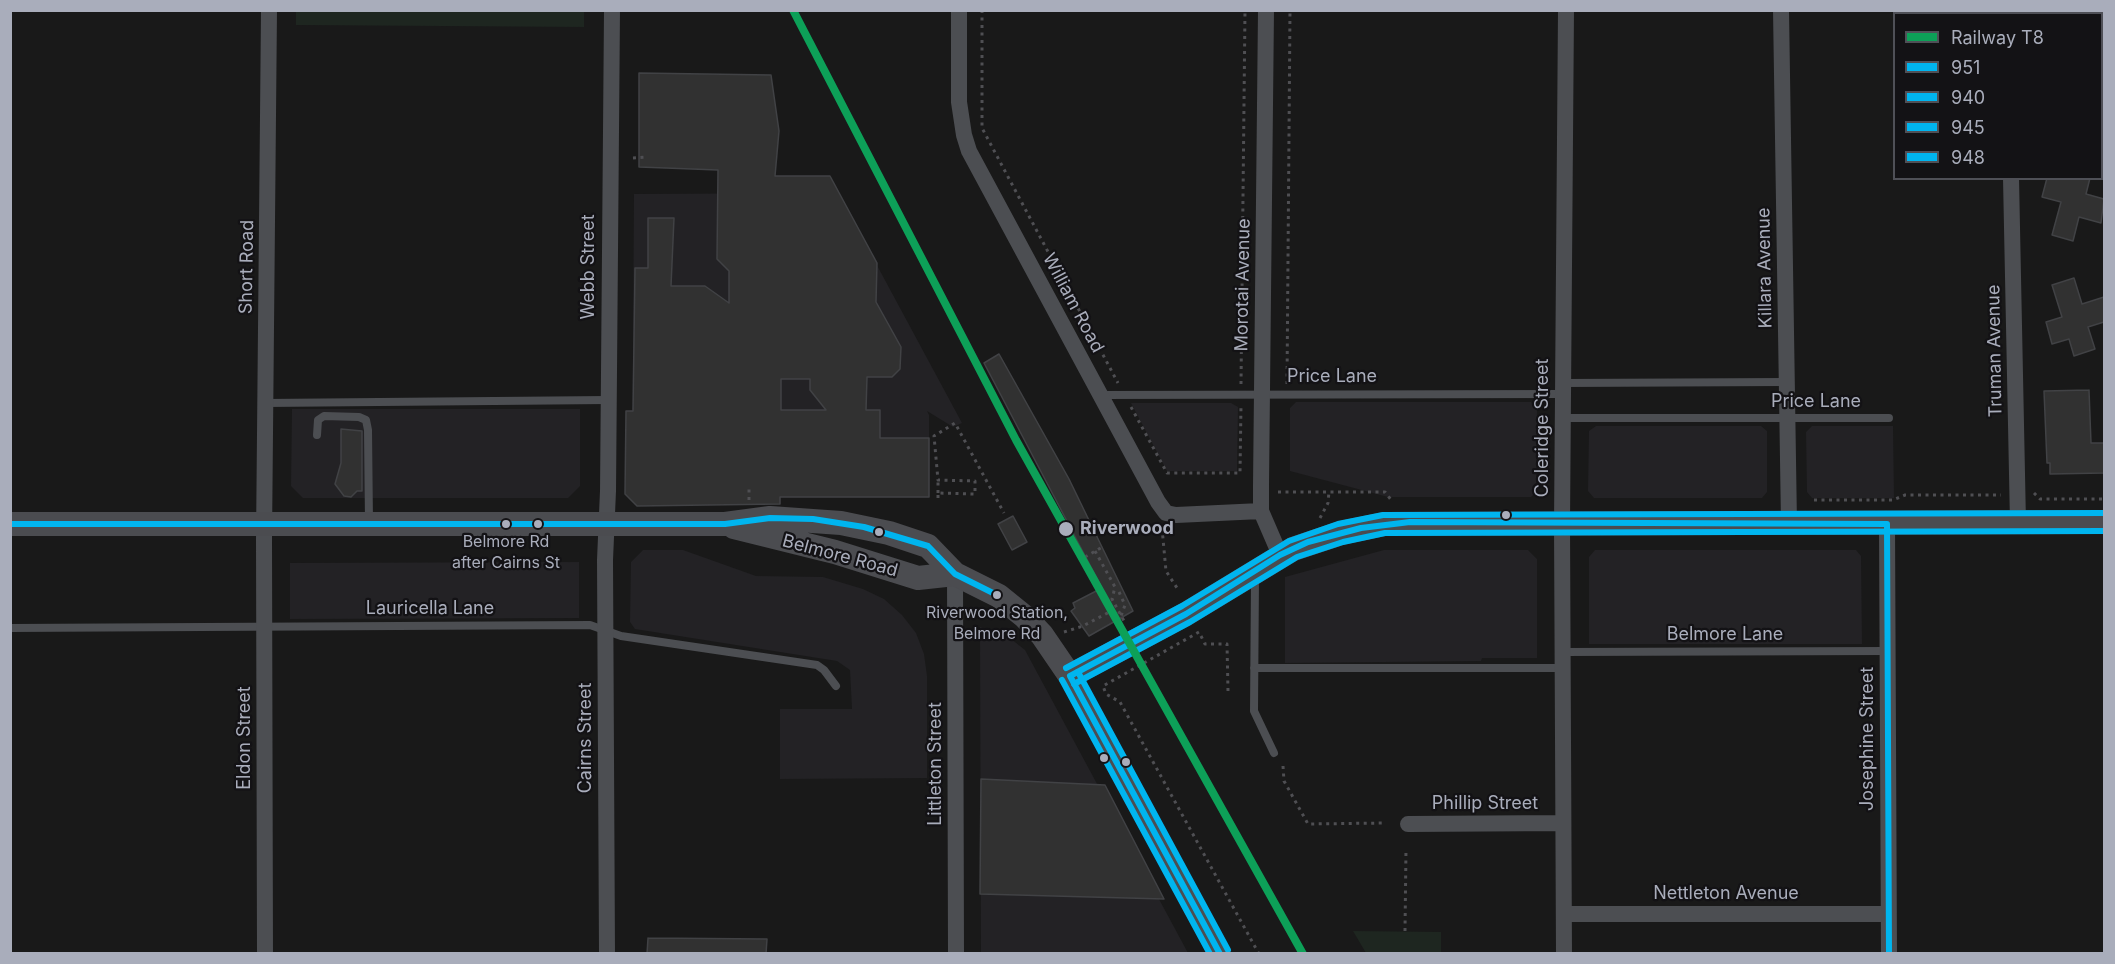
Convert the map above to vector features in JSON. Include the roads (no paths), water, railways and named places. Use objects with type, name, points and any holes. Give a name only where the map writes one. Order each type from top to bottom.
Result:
[{"type":"main road","name":"Belmore Road","points":[[10,524],[726,524],[770,518],[813,519],[864,527],[928,546],[955,574],[999,596],[1025,616],[1042,635],[1070,676]]},
{"type":"main road","points":[[1070,676],[1185,614],[1280,555],[1323,538],[1384,524],[2104,522]]},
{"type":"main road","name":"Belmore Road","points":[[726,524],[835,552],[918,578],[955,574]]},
{"type":"street","name":"Short Road","points":[[264,523],[269,10]]},
{"type":"street","name":"Webb Street","points":[[607,523],[612,10]]},
{"type":"street","name":"William Road","points":[[959,10],[959,102],[969,151],[1158,502],[1166,513],[1176,515],[1262,511]]},
{"type":"street","name":"Morotai Avenue","points":[[1266,10],[1261,394],[1262,511],[1280,555]]},
{"type":"street","name":"Coleridge Street","points":[[1564,954],[1562,524],[1566,10]]},
{"type":"street","name":"Killara Avenue","points":[[1781,10],[1789,524]]},
{"type":"street","name":"Truman Avenue","points":[[2011,180],[2018,523]]},
{"type":"street","name":"Eldon Street","points":[[264,523],[265,954]]},
{"type":"street","name":"Cairns Street","points":[[607,523],[605,631],[607,954]]},
{"type":"street","name":"Josephine Street","points":[[1887,524],[1889,954]]},
{"type":"street","name":"Littleton Street","points":[[955,574],[956,954]]},
{"type":"street","points":[[1070,676],[1220,954]]},
{"type":"street","name":"Phillip Street","points":[[1408,824],[1563,823]]},
{"type":"street","name":"Nettleton Avenue","points":[[1564,914],[1888,914]]},
{"type":"lane","name":"Price Lane","points":[[1100,395],[1261,394],[1786,382]]},
{"type":"lane","points":[[265,403],[608,400]]},
{"type":"lane","points":[[316,435],[318,420],[324,416],[359,417],[366,420],[369,523]]},
{"type":"lane","name":"Price Lane","points":[[1563,418],[1889,418]]},
{"type":"lane","points":[[1255,571],[1254,711],[1275,753]]},
{"type":"lane","name":"Lauricella Lane","points":[[10,628],[590,625],[621,636],[817,665],[825,670],[836,686]]},
{"type":"lane","name":"Belmore Lane","points":[[1254,668],[1888,651]]},
{"type":"rail line","name":"T8","points":[[793,10],[1016,440],[1303,954]]},
{"type":"place","name":"Belmore Rd after Cairns St","points":[[506,524]]},
{"type":"place","name":"Riverwood","points":[[1066,529]]},
{"type":"place","name":"Riverwood Station, Belmore Rd","points":[[997,595]]}]
